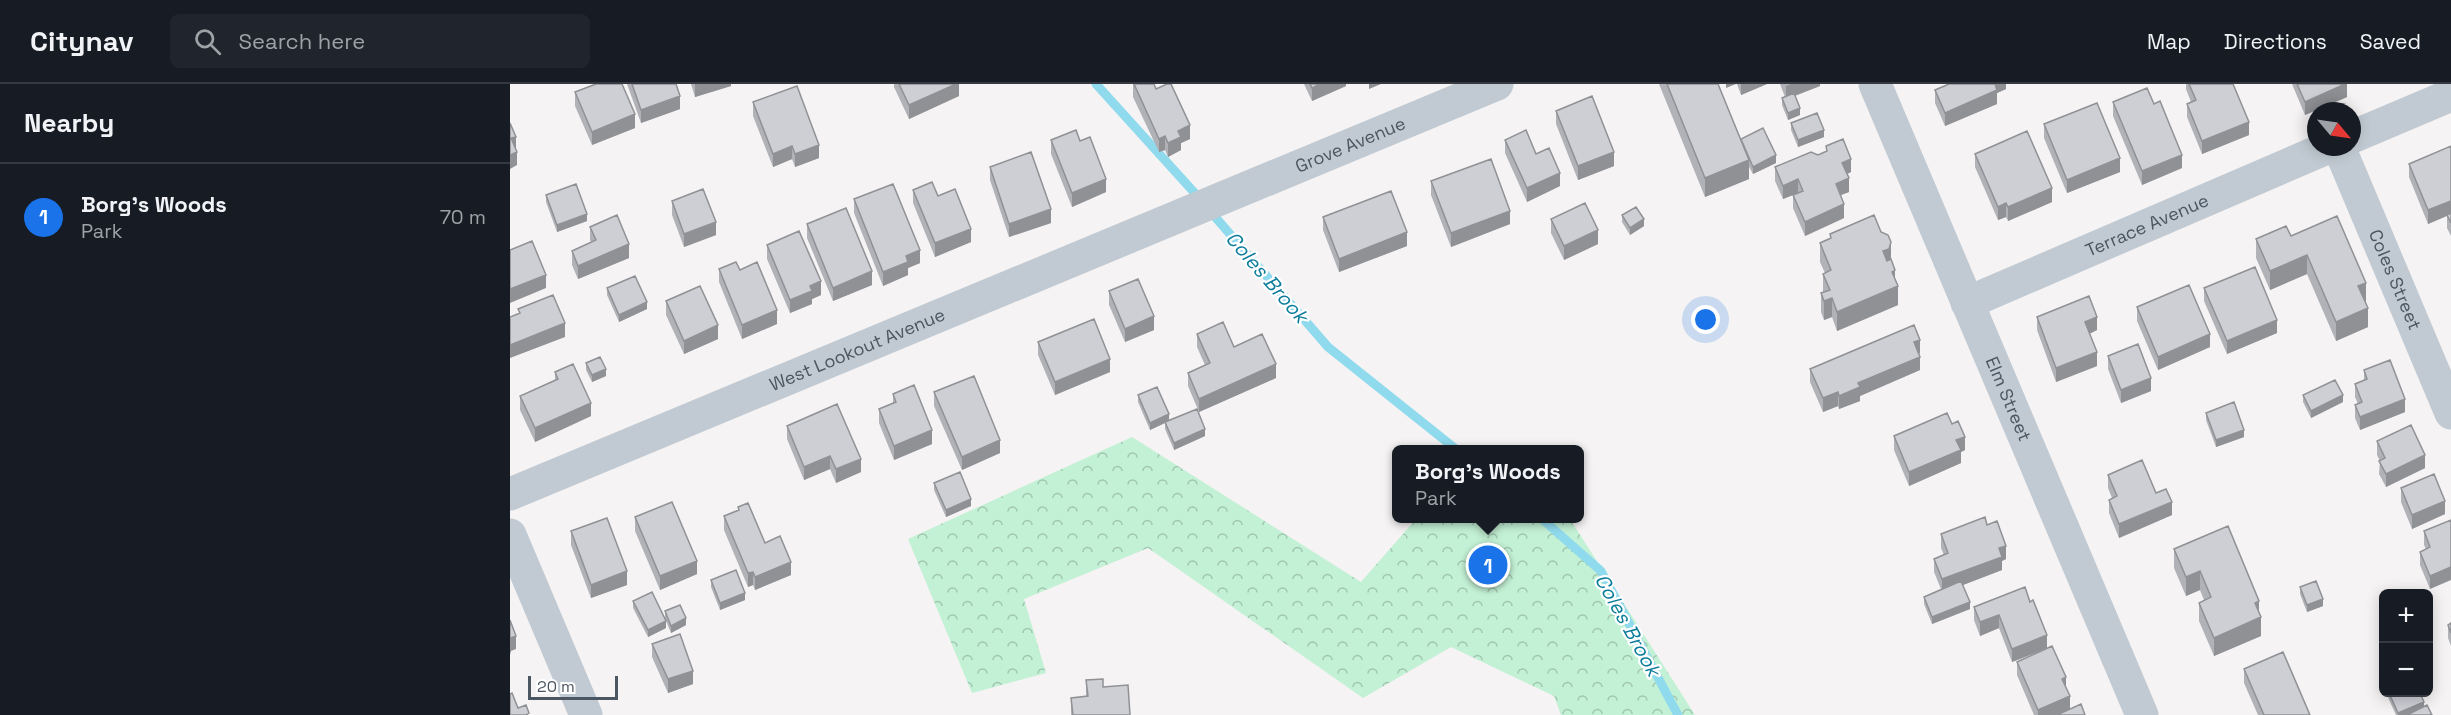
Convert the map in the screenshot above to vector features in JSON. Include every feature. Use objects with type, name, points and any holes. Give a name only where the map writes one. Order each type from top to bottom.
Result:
[{"type":"street","name":"Grove Avenue","points":[[1205,205],[1497,84]]},
{"type":"street","name":"Elm Street","points":[[1875,84],[2142,715]]},
{"type":"street","points":[[2361,133],[2451,95]]},
{"type":"street","name":"Terrace Avenue","points":[[1967,303],[2309,156]]},
{"type":"street","name":"Coles Street","points":[[2343,156],[2451,414]]},
{"type":"street","name":"West Lookout Avenue","points":[[510,494],[1205,205]]},
{"type":"street","points":[[510,535],[586,715]]},
{"type":"green space","points":[[1132,437],[1361,582],[1413,523],[1573,523],[1695,715],[1561,715],[1554,696],[1451,647],[1363,698],[1148,548],[1024,599],[1046,673],[972,693],[908,539]]},
{"type":"building","points":[[596,84],[622,84],[635,114],[592,132],[575,92]]},
{"type":"building","points":[[632,84],[676,84],[680,96],[641,110]]},
{"type":"building","points":[[899,84],[956,84],[909,105]]},
{"type":"building","points":[[1134,84],[1154,84],[1156,89],[1171,84],[1190,125],[1178,131],[1181,137],[1168,143],[1165,136],[1159,139]]},
{"type":"building","points":[[1667,84],[1718,84],[1749,160],[1705,178]]},
{"type":"building","points":[[1949,84],[1995,84],[1997,90],[1945,113],[1935,90]]},
{"type":"building","points":[[2189,84],[2233,84],[2249,122],[2202,141],[2187,104],[2196,100]]},
{"type":"building","points":[[2297,84],[2345,84],[2305,102]]},
{"type":"building","points":[[797,86],[819,145],[795,154],[792,146],[773,154],[753,102]]},
{"type":"building","points":[[2147,88],[2154,104],[2160,101],[2182,155],[2142,171],[2113,102]]},
{"type":"building","points":[[1794,93],[1800,108],[1788,113],[1782,98]]},
{"type":"building","points":[[1592,96],[1614,152],[1578,166],[1556,111]]},
{"type":"building","points":[[2097,103],[2120,158],[2067,180],[2044,124]]},
{"type":"building","points":[[1817,113],[1824,130],[1798,140],[1791,123]]},
{"type":"building","points":[[510,123],[516,137],[511,138],[517,152],[510,155]]},
{"type":"building","points":[[1763,128],[1776,155],[1753,167],[1741,139]]},
{"type":"building","points":[[1076,130],[1080,141],[1090,137],[1106,179],[1072,193],[1051,140]]},
{"type":"building","points":[[1526,130],[1536,154],[1549,148],[1560,173],[1527,188],[1505,140]]},
{"type":"building","points":[[2027,131],[2052,188],[2008,207],[2006,203],[1998,207],[1975,154]]},
{"type":"building","points":[[1843,139],[1851,159],[1842,163],[1849,178],[1836,184],[1844,204],[1805,222],[1793,195],[1803,191],[1798,179],[1783,186],[1775,167],[1811,152],[1818,155],[1827,151],[1826,146]]},
{"type":"building","points":[[2451,146],[2451,201],[2428,210],[2409,164]]},
{"type":"building","points":[[1031,152],[1051,209],[1009,224],[990,167]]},
{"type":"building","points":[[1491,159],[1510,211],[1451,233],[1431,181]]},
{"type":"building","points":[[932,182],[938,196],[955,189],[971,229],[935,243],[913,190]]},
{"type":"building","points":[[576,184],[587,214],[557,225],[546,195]]},
{"type":"building","points":[[893,184],[920,250],[906,256],[908,262],[883,272],[854,199]]},
{"type":"building","points":[[703,189],[716,222],[684,234],[672,201]]},
{"type":"building","points":[[1391,191],[1407,232],[1339,259],[1323,217]]},
{"type":"building","points":[[1585,203],[1598,230],[1564,246],[1551,219]]},
{"type":"building","points":[[1636,207],[1644,219],[1630,228],[1622,215]]},
{"type":"building","points":[[846,208],[872,271],[833,288],[807,224]]},
{"type":"building","points":[[617,215],[629,244],[578,266],[572,251],[596,240],[590,227]]},
{"type":"building","points":[[1874,215],[1881,232],[1888,235],[1891,242],[1889,249],[1883,251],[1887,261],[1891,259],[1895,270],[1892,272],[1898,286],[1837,312],[1832,298],[1824,301],[1821,293],[1830,290],[1823,274],[1831,270],[1820,243],[1831,238],[1830,234]]},
{"type":"building","points":[[2337,216],[2366,283],[2358,286],[2368,308],[2336,322],[2307,255],[2270,271],[2256,239],[2286,226],[2291,236]]},
{"type":"building","points":[[799,231],[821,281],[810,286],[812,291],[790,300],[767,245]]},
{"type":"building","points":[[532,241],[546,275],[510,289],[510,250]]},
{"type":"building","points":[[736,262],[740,270],[757,262],[777,310],[742,325],[719,269]]},
{"type":"building","points":[[2255,267],[2277,320],[2227,341],[2204,288]]},
{"type":"building","points":[[635,276],[647,302],[619,315],[607,288]]},
{"type":"building","points":[[1138,279],[1154,316],[1125,329],[1109,291]]},
{"type":"building","points":[[2189,285],[2210,334],[2158,357],[2137,307]]},
{"type":"building","points":[[700,286],[718,325],[684,341],[666,301]]},
{"type":"building","points":[[553,295],[565,323],[510,345],[510,317],[520,313],[518,309]]},
{"type":"building","points":[[2089,296],[2097,317],[2085,322],[2097,352],[2056,368],[2037,317]]},
{"type":"building","points":[[1094,319],[1110,359],[1055,382],[1038,342]]},
{"type":"building","points":[[1223,322],[1234,347],[1262,334],[1276,364],[1199,399],[1188,373],[1210,363],[1197,334]]},
{"type":"building","points":[[1914,325],[1920,340],[1914,342],[1920,357],[1858,383],[1860,387],[1839,396],[1838,392],[1823,398],[1810,369]]},
{"type":"building","points":[[2138,344],[2151,378],[2121,390],[2108,356]]},
{"type":"building","points":[[600,357],[606,369],[592,375],[586,363]]},
{"type":"building","points":[[2390,360],[2405,399],[2360,417],[2355,405],[2362,402],[2355,384],[2367,379],[2364,370]]},
{"type":"building","points":[[573,364],[591,403],[535,428],[520,396],[558,379],[555,372]]},
{"type":"building","points":[[974,376],[1000,440],[962,457],[934,392]]},
{"type":"building","points":[[2335,380],[2343,395],[2311,411],[2303,395]]},
{"type":"building","points":[[914,385],[932,430],[894,446],[879,409],[896,402],[893,394]]},
{"type":"building","points":[[1157,387],[1169,414],[1150,423],[1138,395]]},
{"type":"building","points":[[2234,402],[2244,430],[2216,440],[2206,413]]},
{"type":"building","points":[[837,404],[861,459],[836,469],[830,456],[804,467],[787,426]]},
{"type":"building","points":[[1197,409],[1205,429],[1174,443],[1165,422]]},
{"type":"building","points":[[1947,413],[1952,424],[1958,421],[1965,437],[1956,440],[1961,450],[1909,472],[1894,436]]},
{"type":"building","points":[[2411,425],[2425,455],[2386,474],[2379,461],[2385,458],[2377,441]]},
{"type":"building","points":[[2142,460],[2156,493],[2166,489],[2172,502],[2119,524],[2109,500],[2117,496],[2108,475]]},
{"type":"building","points":[[960,472],[971,499],[946,510],[934,483]]},
{"type":"building","points":[[2434,474],[2445,501],[2412,515],[2401,488]]},
{"type":"building","points":[[672,502],[697,561],[660,576],[635,517]]},
{"type":"building","points":[[748,503],[765,543],[780,536],[791,562],[755,577],[753,572],[748,573],[724,516],[739,510],[738,507]]},
{"type":"building","points":[[1985,517],[1987,525],[1997,521],[2006,546],[1999,548],[2002,557],[1942,579],[1934,559],[1948,553],[1941,534]]},
{"type":"building","points":[[607,518],[627,571],[591,585],[571,531]]},
{"type":"building","points":[[2451,520],[2451,567],[2430,576],[2420,552],[2430,547],[2424,531]]},
{"type":"building","points":[[2228,526],[2259,601],[2255,603],[2261,617],[2214,638],[2199,603],[2211,597],[2200,571],[2186,577],[2174,549]]},
{"type":"building","points":[[736,570],[745,593],[720,603],[711,580]]},
{"type":"building","points":[[1961,581],[1970,602],[1932,617],[1924,597]]},
{"type":"building","points":[[2316,581],[2323,599],[2307,605],[2300,587]]},
{"type":"building","points":[[2025,587],[2030,602],[2033,600],[2047,635],[2012,649],[1999,615],[1980,622],[1974,607]]},
{"type":"building","points":[[652,592],[666,621],[648,630],[633,601]]},
{"type":"building","points":[[680,605],[686,618],[671,626],[665,611]]},
{"type":"building","points":[[510,620],[516,636],[510,638]]},
{"type":"building","points":[[680,634],[693,671],[668,679],[652,644]]},
{"type":"building","points":[[2052,646],[2066,677],[2062,679],[2070,696],[2038,710],[2017,662]]},
{"type":"building","points":[[2283,652],[2310,715],[2264,715],[2244,669]]},
{"type":"building","points":[[1103,679],[1103,687],[1128,685],[1130,715],[1073,715],[1071,698],[1088,696],[1086,680]]},
{"type":"building","points":[[512,693],[518,708],[526,705],[529,713],[510,715],[510,694]]},
{"type":"building","points":[[2391,697],[2422,697],[2424,702],[2398,713]]},
{"type":"building","points":[[2081,704],[2085,715],[2057,715]]},
{"type":"building","points":[[2427,705],[2432,715],[2407,715]]},
{"type":"waterway","name":"Coles Brook","points":[[1096,84],[1201,200]]},
{"type":"waterway","name":"Coles Brook","points":[[1210,211],[1328,347],[1451,445]]},
{"type":"waterway","name":"Coles Brook","points":[[1547,523],[1601,571],[1678,715]]},
{"type":"place","name":"Borg's Woods","points":[[1488,565]]}]
